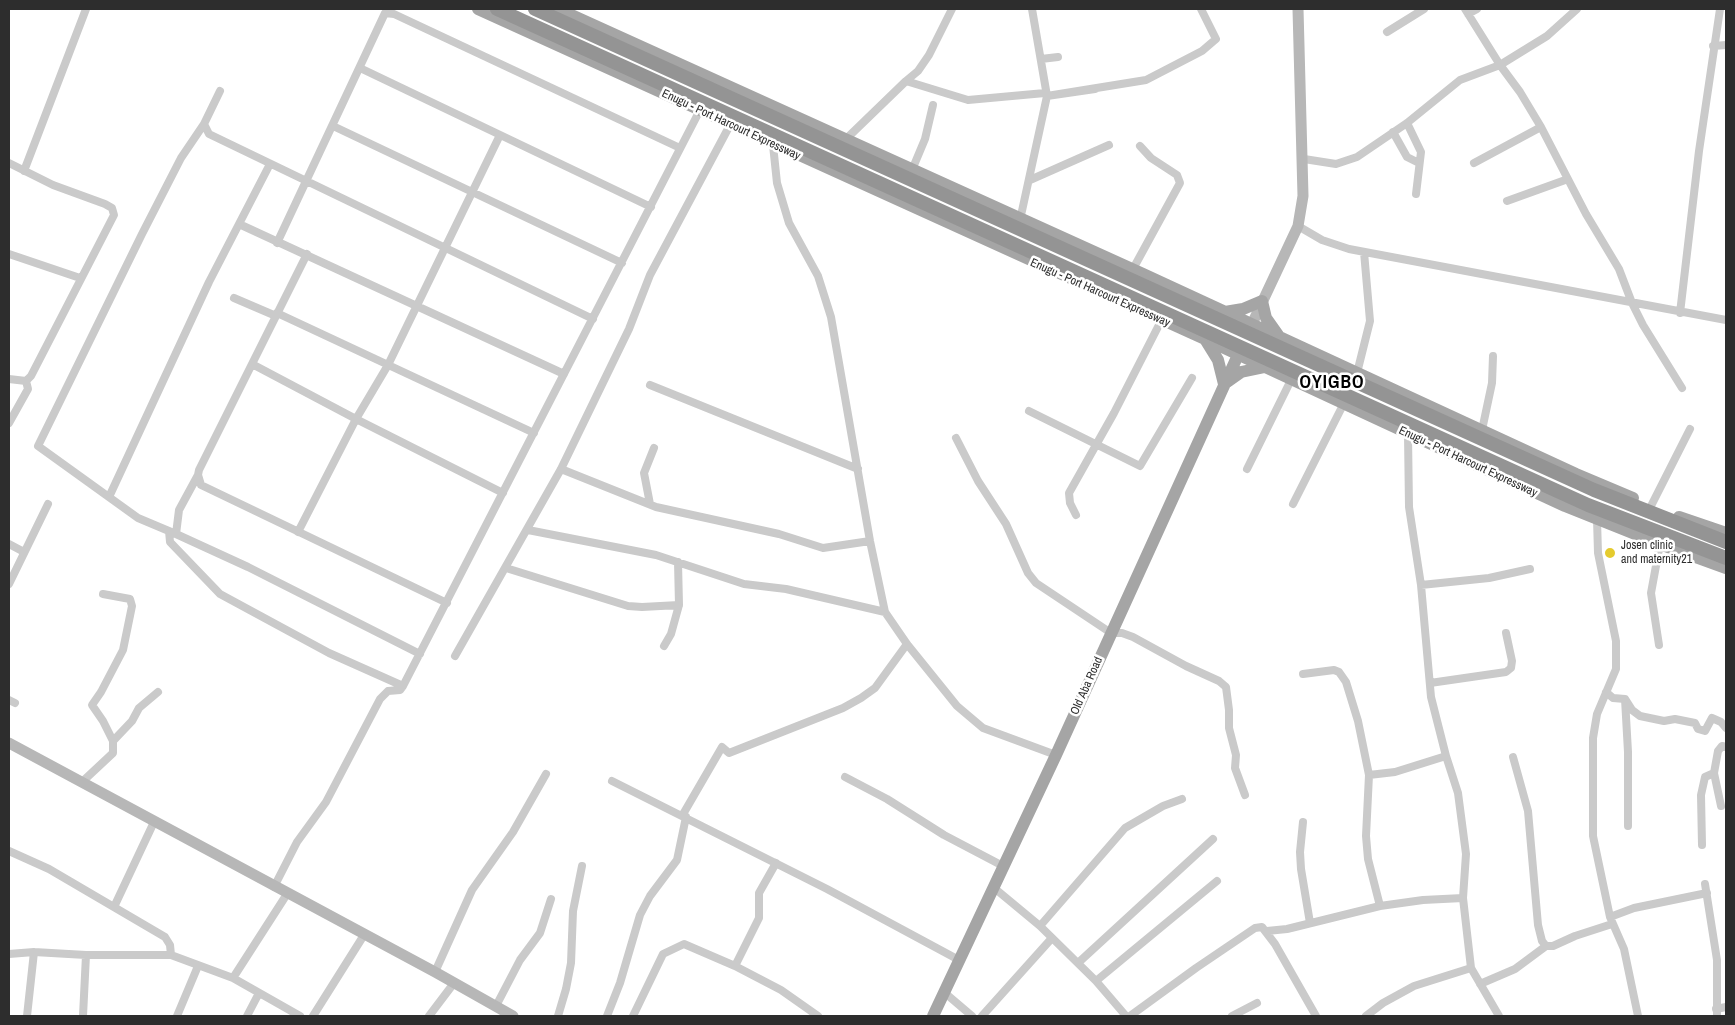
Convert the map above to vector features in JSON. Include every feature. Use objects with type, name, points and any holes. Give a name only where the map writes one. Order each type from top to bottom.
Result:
[{"type":"highway","name":"Enugu - Port Harcourt Expressway","points":[[496,9],[1528,483],[1726,558]]},
{"type":"highway","name":"Enugu - Port Harcourt Expressway","points":[[546,10],[1594,490],[1726,542]]},
{"type":"highway","points":[[539,28],[546,10]]},
{"type":"main road","name":"Enugu - Port Harcourt Expressway","points":[[478,9],[773,145],[1238,354],[1408,435],[1528,483],[1597,520],[1726,568]]},
{"type":"main road","points":[[546,10],[845,140],[1133,269],[1576,474],[1651,506],[1726,533]]},
{"type":"main road","points":[[1225,312],[1243,309],[1262,301],[1266,318],[1280,337]]},
{"type":"main road","points":[[1205,340],[1218,360],[1224,384],[1241,372],[1265,367]]},
{"type":"main road","name":"Old Aba Road","points":[[933,1016],[1002,866],[1056,755],[1238,354]]},
{"type":"street","points":[[24,171],[86,9]]},
{"type":"street","points":[[845,140],[918,71],[929,55],[952,9]]},
{"type":"street","points":[[1020,220],[1030,180],[1046,94],[1033,9]]},
{"type":"street","points":[[906,81],[968,100],[1095,89],[1146,80],[1161,74],[1214,42],[1215,37],[1201,9]]},
{"type":"street","points":[[1252,324],[1298,226],[1304,196],[1298,9]]},
{"type":"street","points":[[1387,32],[1424,9]]},
{"type":"street","points":[[1477,9],[1466,11],[1541,127],[1619,269],[1632,303],[1682,388]]},
{"type":"street","points":[[1304,159],[1336,164],[1346,162],[1407,123],[1460,80],[1500,64],[1547,36],[1577,9]]},
{"type":"street","points":[[1680,313],[1713,46],[1720,9]]},
{"type":"street","points":[[277,243],[360,68],[380,20],[385,13],[394,14],[680,148]]},
{"type":"street","points":[[1713,46],[1726,45]]},
{"type":"street","points":[[1041,59],[1058,57]]},
{"type":"street","points":[[360,68],[651,207]]},
{"type":"street","points":[[220,90],[204,124],[181,158],[142,234],[38,446],[138,518],[248,567],[420,654]]},
{"type":"street","points":[[912,170],[925,139],[933,105]]},
{"type":"street","points":[[274,887],[297,842],[326,802],[380,699],[388,691],[400,690],[403,686],[700,110]]},
{"type":"street","points":[[1407,123],[1420,146],[1416,194]]},
{"type":"street","points":[[204,124],[209,134],[593,318]]},
{"type":"street","points":[[455,656],[561,469],[628,329],[650,275],[730,125]]},
{"type":"street","points":[[333,126],[622,263]]},
{"type":"street","points":[[1474,162],[1541,127]]},
{"type":"street","points":[[1393,132],[1407,157],[1419,163]]},
{"type":"street","points":[[298,532],[356,419],[388,365],[500,135]]},
{"type":"street","points":[[773,145],[777,183],[788,223],[818,276],[831,317],[870,541],[885,612],[907,644],[957,706],[983,728],[1056,755]]},
{"type":"street","points":[[1030,180],[1109,145]]},
{"type":"street","points":[[1133,269],[1180,183],[1177,175],[1151,158],[1140,146]]},
{"type":"street","points":[[9,163],[112,208],[114,215],[80,278],[32,376],[26,381],[9,379]]},
{"type":"street","points":[[109,497],[209,282],[270,164]]},
{"type":"street","points":[[1507,201],[1568,179]]},
{"type":"street","points":[[239,224],[564,374]]},
{"type":"street","points":[[1298,226],[1322,240],[1364,252],[1680,313],[1726,320]]},
{"type":"street","points":[[1357,373],[1370,321],[1364,252]]},
{"type":"street","points":[[9,254],[80,278]]},
{"type":"street","points":[[307,254],[179,510],[170,542],[220,594],[329,653],[403,686]]},
{"type":"street","points":[[234,298],[388,365],[534,433]]},
{"type":"street","points":[[1076,515],[1070,503],[1069,493],[1114,413],[1161,321]]},
{"type":"street","points":[[1482,430],[1492,384],[1493,356]]},
{"type":"street","points":[[252,364],[503,493]]},
{"type":"street","points":[[1029,411],[1055,422],[1095,445],[1140,466],[1192,378]]},
{"type":"street","points":[[1247,469],[1291,380]]},
{"type":"street","points":[[9,423],[28,390],[26,381]]},
{"type":"street","points":[[650,385],[858,469]]},
{"type":"street","points":[[1293,504],[1344,403]]},
{"type":"street","points":[[1651,506],[1690,429]]},
{"type":"street","points":[[1408,435],[1409,507],[1421,585],[1430,683],[1446,756],[1458,793],[1466,854],[1463,898],[1471,968],[1499,1016]]},
{"type":"street","points":[[956,438],[978,481],[1006,524],[1028,574],[1036,583],[1111,633],[1122,633],[1133,637],[1186,666],[1219,681],[1226,687],[1229,728],[1236,756],[1236,768],[1245,796]]},
{"type":"street","points":[[650,504],[644,473],[654,448]]},
{"type":"street","points":[[561,469],[650,504],[779,534],[823,548],[870,541]]},
{"type":"street","points":[[198,475],[201,485],[447,603]]},
{"type":"street","points":[[9,584],[48,504]]},
{"type":"street","points":[[1597,520],[1598,554],[1616,641],[1616,669],[1597,714],[1593,738],[1593,828],[1611,921],[1624,949],[1638,1016]]},
{"type":"street","points":[[528,530],[641,552],[744,584],[786,589],[885,612]]},
{"type":"street","points":[[9,544],[24,552]]},
{"type":"street","points":[[1659,644],[1651,594],[1660,544]]},
{"type":"street","points":[[664,646],[671,634],[679,605],[678,562]]},
{"type":"street","points":[[506,568],[628,606],[679,605]]},
{"type":"street","points":[[1421,585],[1490,578],[1530,569]]},
{"type":"street","points":[[82,782],[113,753],[113,741],[92,705],[124,650],[132,606],[130,599],[103,594]]},
{"type":"street","points":[[1430,683],[1506,672],[1511,668],[1512,661],[1506,633]]},
{"type":"street","points":[[607,1016],[620,983],[640,915],[650,896],[677,860],[684,816],[722,747],[729,752],[843,708],[861,698],[874,688],[907,644]]},
{"type":"street","points":[[1303,674],[1334,670],[1339,672],[1346,682],[1358,721],[1369,775],[1366,836],[1368,859],[1380,906]]},
{"type":"street","points":[[113,741],[132,721],[140,708],[158,692]]},
{"type":"street","points":[[1606,692],[1613,698],[1625,699]]},
{"type":"street","points":[[1625,699],[1632,710],[1640,716],[1695,724],[1698,728],[1705,731],[1712,718],[1721,722],[1726,728]]},
{"type":"street","points":[[1625,699],[1628,752],[1628,826]]},
{"type":"street","points":[[9,743],[435,972],[513,1016]]},
{"type":"street","points":[[1721,806],[1714,773],[1718,751],[1722,746],[1726,747]]},
{"type":"street","points":[[1369,775],[1395,772],[1446,756]]},
{"type":"street","points":[[1513,757],[1528,811],[1538,925],[1542,941],[1546,946]]},
{"type":"street","points":[[1702,844],[1701,795],[1705,777],[1714,773]]},
{"type":"street","points":[[435,972],[472,890],[513,832],[546,774]]},
{"type":"street","points":[[845,777],[887,799],[944,835],[1002,866]]},
{"type":"street","points":[[612,781],[776,863],[959,960]]},
{"type":"street","points":[[1040,926],[1125,828],[1163,806],[1182,799]]},
{"type":"street","points":[[114,907],[154,822]]},
{"type":"street","points":[[1303,822],[1300,852],[1301,869],[1310,923]]},
{"type":"street","points":[[1078,963],[1213,839]]},
{"type":"street","points":[[9,851],[49,869],[165,937],[170,946],[171,955]]},
{"type":"street","points":[[735,966],[759,918],[759,893],[776,863]]},
{"type":"street","points":[[558,1016],[571,963],[573,911],[582,866]]},
{"type":"street","points":[[1096,981],[1217,881]]},
{"type":"street","points":[[1705,884],[1718,960],[1716,1012],[1726,1007]]},
{"type":"street","points":[[993,887],[1040,926],[1096,981],[1126,1016]]},
{"type":"street","points":[[1480,984],[1514,968],[1546,946],[1553,946],[1611,921],[1634,908],[1707,893]]},
{"type":"street","points":[[233,978],[287,894]]},
{"type":"street","points":[[1267,932],[1380,906],[1423,900],[1463,898]]},
{"type":"street","points":[[496,1006],[520,960],[540,933],[551,899]]},
{"type":"street","points":[[1130,1016],[1255,928],[1262,926],[1316,1016]]},
{"type":"street","points":[[313,1016],[364,935]]},
{"type":"street","points":[[982,1016],[1052,938]]},
{"type":"street","points":[[633,1016],[663,954],[684,944],[735,966],[782,990],[818,1016]]},
{"type":"street","points":[[27,1016],[34,952]]},
{"type":"street","points":[[9,954],[34,952],[86,955],[171,955],[233,978],[300,1016]]},
{"type":"street","points":[[83,1016],[86,955]]},
{"type":"street","points":[[176,1016],[198,966]]},
{"type":"street","points":[[1366,1016],[1383,1003],[1414,986],[1471,968]]},
{"type":"street","points":[[429,1016],[454,983]]},
{"type":"street","points":[[246,1016],[259,993]]},
{"type":"street","points":[[945,993],[972,1016]]},
{"type":"street","points":[[1232,1016],[1257,1003]]},
{"type":"place","name":"Josen clinic and maternity21","points":[[1610,553]]},
{"type":"district","name":"OYIGBO","points":[[1332,383]]}]
